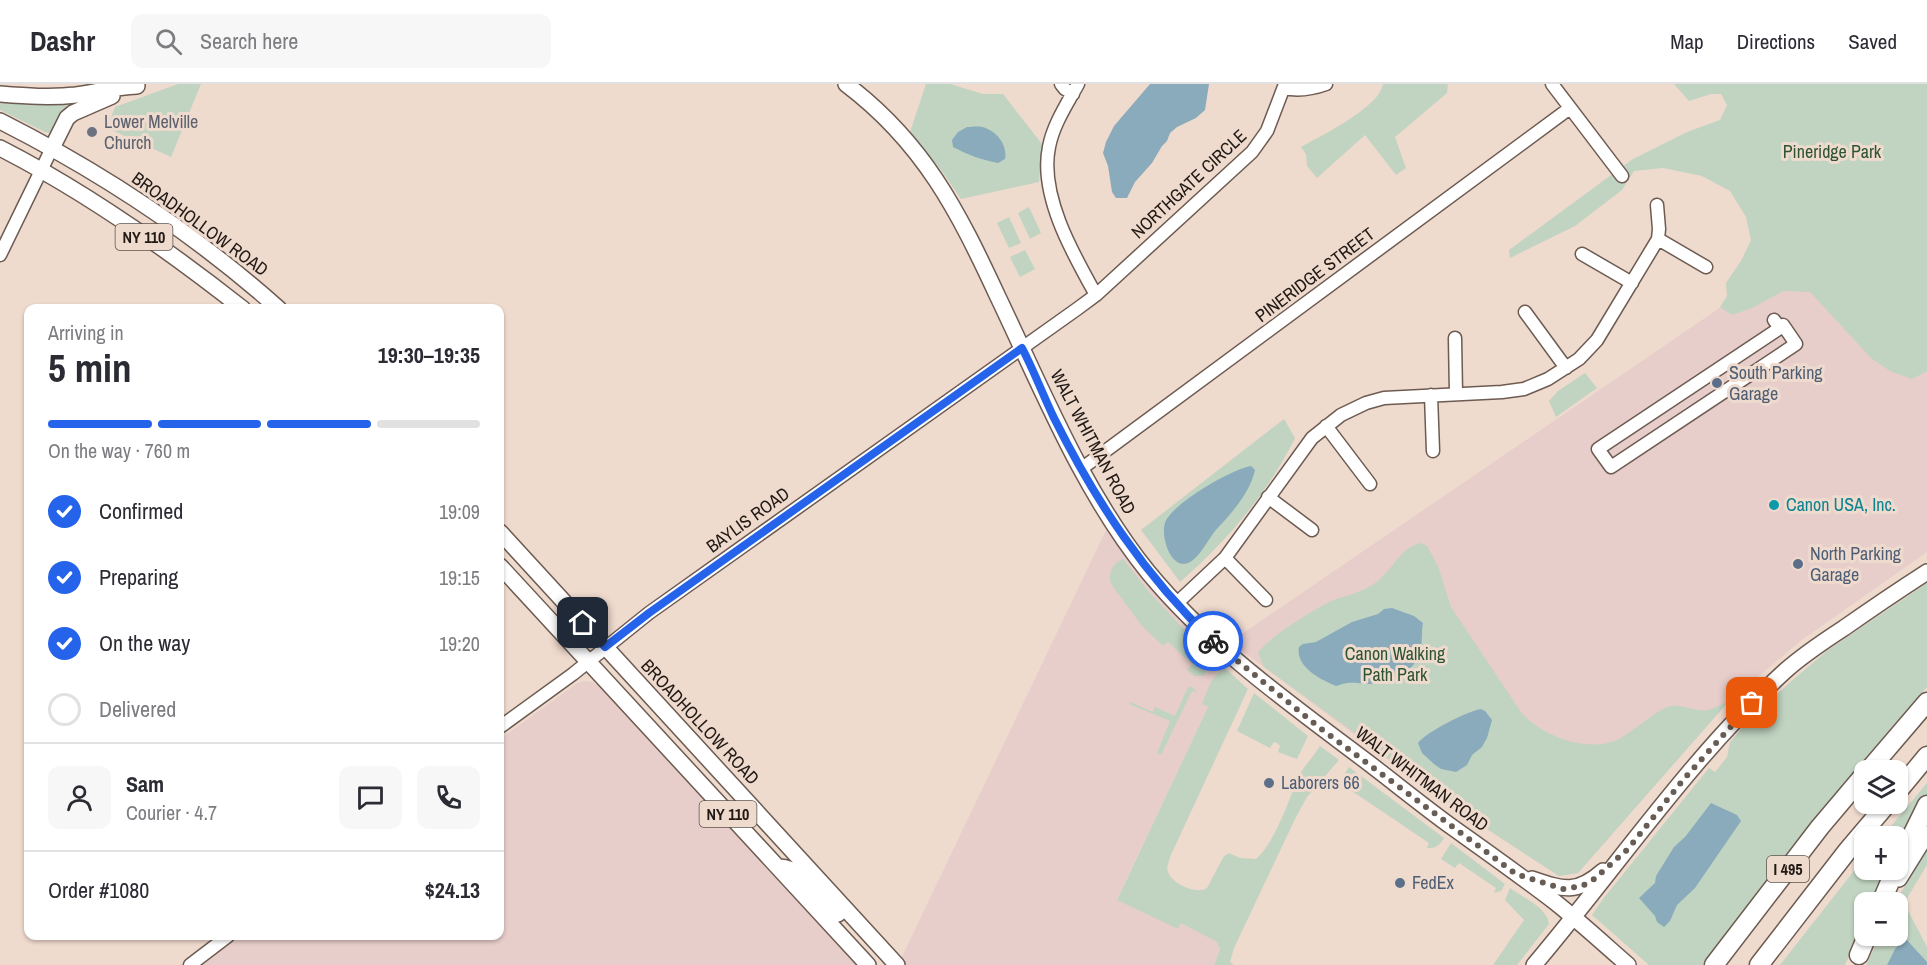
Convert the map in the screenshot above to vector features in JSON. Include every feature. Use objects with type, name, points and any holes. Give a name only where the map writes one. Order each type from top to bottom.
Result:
[{"type":"highway","points":[[1877,760],[1927,702]]},
{"type":"highway","points":[[1908,779],[1927,756]]},
{"type":"highway","name":"I 495","points":[[1714,965],[1820,827],[1854,787]]},
{"type":"highway","points":[[1908,844],[1927,805]]},
{"type":"highway","name":"I 495","points":[[1759,965],[1879,814]]},
{"type":"highway","points":[[1856,960],[1863,946]]},
{"type":"main road","name":"WALT WHITMAN ROAD","points":[[846,84],[884,117],[925,163],[954,206],[1054,418],[1081,469],[1114,524],[1148,571],[1227,654],[1300,712],[1574,918],[1628,965]]},
{"type":"main road","points":[[0,94],[60,96],[139,85]]},
{"type":"main road","points":[[52,148],[67,118],[73,112],[139,85]]},
{"type":"main road","name":"BROADHOLLOW ROAD","points":[[0,121],[52,148],[145,205],[196,241],[273,304]]},
{"type":"main road","name":"NY 110","points":[[0,148],[97,204],[188,267],[236,304]]},
{"type":"main road","name":"BROADHOLLOW ROAD","points":[[504,536],[897,965]]},
{"type":"main road","name":"NY 110","points":[[504,570],[868,965]]},
{"type":"main road","points":[[1534,965],[1730,725],[1787,669],[1824,641],[1927,572]]},
{"type":"main road","points":[[1892,892],[1927,834]]},
{"type":"main road","points":[[1516,874],[1563,889],[1582,886],[1593,880],[1628,849]]},
{"type":"main road","points":[[777,867],[794,870],[830,907],[842,917],[857,923]]},
{"type":"street","points":[[1062,84],[1065,89],[1076,89],[1054,129],[1049,146],[1047,175],[1054,208],[1096,295]]},
{"type":"street","points":[[1284,86],[1293,90],[1309,89],[1326,84]]},
{"type":"street","points":[[1552,84],[1622,176]]},
{"type":"street","name":"NORTHGATE CIRCLE","points":[[1022,348],[1096,295],[1252,152],[1267,131],[1284,86]]},
{"type":"street","name":"PINERIDGE STREET","points":[[1081,469],[1309,303],[1570,108]]},
{"type":"street","points":[[0,255],[52,148]]},
{"type":"street","points":[[1177,603],[1225,558],[1312,438],[1341,415],[1366,403],[1384,398],[1502,392],[1524,388],[1548,379],[1579,359],[1597,340],[1658,239],[1657,205]]},
{"type":"street","points":[[1658,239],[1706,267]]},
{"type":"street","points":[[1582,254],[1632,283]]},
{"type":"street","points":[[1525,312],[1566,368]]},
{"type":"street","points":[[1777,324],[1783,325],[1796,344],[1611,467],[1598,448],[1777,324]]},
{"type":"street","points":[[1455,338],[1456,394]]},
{"type":"street","name":"BAYLIS ROAD","points":[[504,724],[588,662],[649,613],[1022,348]]},
{"type":"street","points":[[1431,396],[1433,451]]},
{"type":"street","points":[[1326,426],[1370,484]]},
{"type":"street","points":[[1268,497],[1312,530]]},
{"type":"street","points":[[1225,558],[1266,600]]},
{"type":"street","points":[[190,965],[223,940]]},
{"type":"shaded area","points":[[1853,217],[1927,296],[1927,552],[1803,639],[1729,701],[1578,873],[1559,876],[1441,799],[1230,642]]},
{"type":"shaded area","points":[[1108,526],[1226,669],[1221,670],[1208,707],[1117,899],[1178,928],[1181,923],[1218,942],[1220,948],[1214,965],[898,965]]},
{"type":"shaded area","points":[[584,681],[593,682],[601,688],[762,862],[786,877],[868,965],[203,965],[235,940],[504,940],[504,736],[576,684]]},
{"type":"green space","points":[[178,84],[201,84],[171,157],[107,128],[115,107]]},
{"type":"green space","points":[[926,84],[950,84],[983,94],[1003,94],[1042,144],[1039,182],[961,199],[910,132]]},
{"type":"green space","points":[[1383,84],[1448,84],[1447,93],[1395,137],[1406,168],[1396,175],[1365,135],[1317,178],[1307,166],[1306,154],[1301,147],[1361,111],[1372,102]]},
{"type":"green space","name":"Pineridge Park","points":[[1674,84],[1927,84],[1927,371],[1912,379],[1890,371],[1871,358],[1810,292],[1783,291],[1752,308],[1732,315],[1720,307],[1727,296],[1726,283],[1741,261],[1751,240],[1746,217],[1730,191],[1702,176],[1663,168],[1634,171],[1622,190],[1575,226],[1510,258],[1509,250],[1633,159],[1687,132],[1720,120],[1727,105],[1721,94],[1711,94],[1689,101]]},
{"type":"green space","points":[[0,98],[68,102],[49,133],[0,110]]},
{"type":"green space","points":[[1029,207],[1041,233],[1030,239],[1018,213]]},
{"type":"green space","points":[[1009,217],[1021,243],[1009,248],[997,223]]},
{"type":"green space","points":[[1025,250],[1035,269],[1020,277],[1010,257]]},
{"type":"green space","points":[[1585,373],[1597,388],[1556,417],[1549,401],[1558,391]]},
{"type":"green space","points":[[1284,419],[1295,438],[1272,478],[1245,516],[1180,582],[1141,530]]},
{"type":"green space","name":"Canon Walking Path Park","points":[[1421,543],[1427,546],[1438,566],[1451,607],[1521,712],[1530,721],[1552,735],[1579,743],[1605,744],[1623,737],[1671,706],[1708,710],[1729,701],[1578,873],[1559,876],[1441,799],[1264,667],[1258,653],[1270,640],[1322,606],[1374,584],[1403,553]]},
{"type":"green space","points":[[1123,559],[1150,593],[1213,657],[1204,676],[1195,676],[1187,670],[1192,664],[1168,642],[1163,646],[1142,626],[1111,584],[1112,569]]},
{"type":"green space","points":[[1927,583],[1927,687],[1863,760],[1854,760],[1854,771],[1811,823],[1703,965],[1649,965],[1592,915],[1709,768],[1715,772],[1727,757],[1730,742],[1749,720],[1828,650]]},
{"type":"green space","points":[[1226,669],[1248,689],[1170,857],[1167,870],[1174,881],[1191,889],[1203,890],[1207,888],[1224,856],[1229,853],[1240,858],[1256,859],[1270,842],[1301,772],[1320,746],[1339,760],[1307,797],[1296,817],[1234,948],[1230,962],[1234,965],[1214,965],[1220,949],[1217,942],[1181,923],[1178,929],[1117,900],[1208,707],[1202,704],[1208,688],[1217,674]]},
{"type":"green space","points":[[1190,686],[1198,692],[1192,691],[1161,755],[1157,753],[1170,721],[1129,704],[1130,702],[1153,712],[1155,707],[1175,716]]},
{"type":"green space","points":[[1254,693],[1308,736],[1297,759],[1278,752],[1280,746],[1277,743],[1274,742],[1270,748],[1237,731]]},
{"type":"green space","points":[[1349,767],[1444,838],[1441,843],[1427,848],[1429,843],[1340,783],[1336,787]]},
{"type":"green space","points":[[1927,783],[1927,798],[1908,836],[1908,826],[1891,826],[1901,814],[1908,814],[1908,806]]},
{"type":"green space","points":[[1451,843],[1505,884],[1501,891],[1494,893],[1496,888],[1459,863],[1455,868],[1441,859]]},
{"type":"green space","points":[[1927,848],[1927,865],[1908,896],[1908,892],[1901,892]]},
{"type":"green space","points":[[1854,871],[1854,880],[1885,880],[1879,892],[1854,892],[1854,945],[1845,965],[1780,965]]},
{"type":"green space","points":[[1510,888],[1534,903],[1548,918],[1549,924],[1517,965],[1493,965],[1524,920],[1505,900]]},
{"type":"green space","points":[[1908,911],[1927,947],[1927,965],[1866,965],[1875,946],[1908,946]]},
{"type":"water","points":[[1150,84],[1209,84],[1205,110],[1170,133],[1152,163],[1135,182],[1127,198],[1116,198],[1112,192],[1108,166],[1103,153],[1106,142],[1114,126]]},
{"type":"water","points":[[967,127],[982,127],[992,131],[1003,144],[1005,159],[998,163],[992,162],[953,147],[952,140],[958,132]]},
{"type":"water","points":[[1251,466],[1255,470],[1253,479],[1233,510],[1193,560],[1186,564],[1179,563],[1170,553],[1164,537],[1165,523],[1170,515],[1178,506],[1203,488]]},
{"type":"water","points":[[1392,608],[1414,616],[1423,623],[1421,648],[1417,659],[1400,675],[1374,684],[1349,683],[1336,686],[1310,672],[1301,661],[1299,647],[1303,644],[1316,642],[1352,622]]},
{"type":"water","points":[[1481,709],[1492,720],[1482,747],[1472,755],[1467,765],[1456,772],[1441,769],[1422,753],[1418,743],[1422,738],[1448,723]]},
{"type":"water","points":[[1711,803],[1737,815],[1741,821],[1695,888],[1677,905],[1670,921],[1664,927],[1657,922],[1655,916],[1639,898],[1655,883],[1656,876],[1674,847],[1685,837]]},
{"type":"water","points":[[1908,941],[1927,962],[1927,965],[1887,965],[1898,946],[1908,946]]},
{"type":"way so far","points":[[1213,641],[1320,728],[1516,874],[1563,889],[1582,886],[1593,880],[1628,849],[1683,780],[1752,703]]},
{"type":"place","name":"Lower Melville Church","points":[[92,132]]},
{"type":"place","name":"South Parking Garage","points":[[1717,383]]},
{"type":"place","name":"Canon USA, Inc.","points":[[1774,505]]},
{"type":"place","name":"North Parking Garage","points":[[1798,564]]},
{"type":"place","name":"Laborers 66","points":[[1269,783]]},
{"type":"place","name":"FedEx","points":[[1400,883]]},
{"type":"route","points":[[583,623],[605,647],[649,613],[1022,348],[1054,418],[1105,512],[1148,571],[1213,641]]}]
